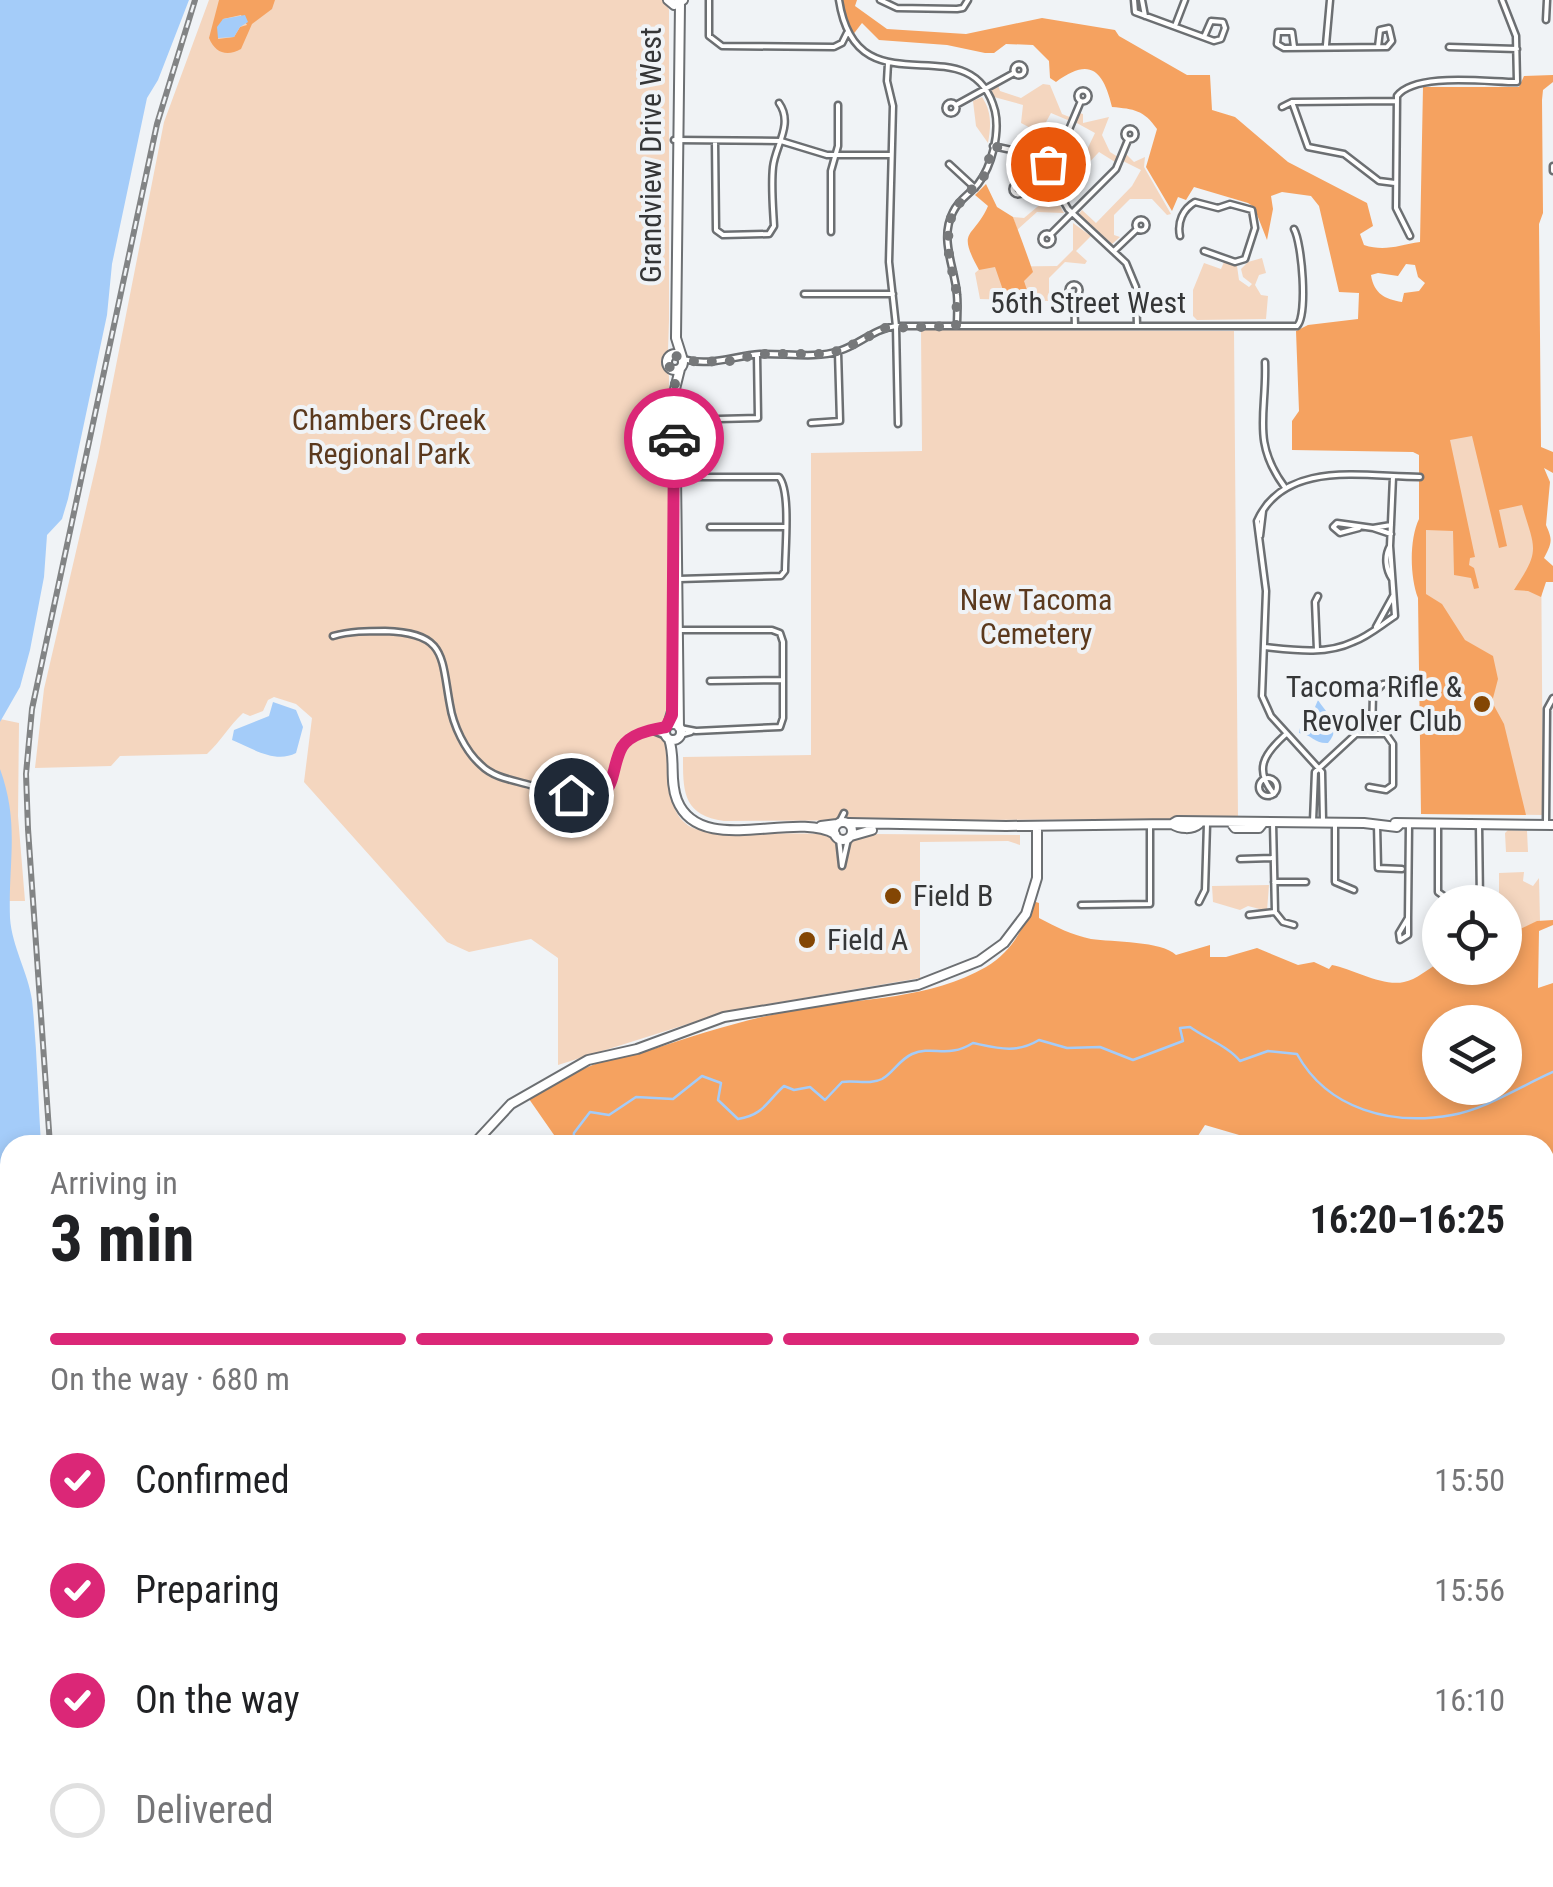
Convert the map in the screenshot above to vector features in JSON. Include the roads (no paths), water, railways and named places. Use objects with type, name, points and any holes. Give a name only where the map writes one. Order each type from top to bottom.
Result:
[{"type":"street","points":[[709,0],[708,32],[714,43],[722,46],[834,47],[847,34]]},
{"type":"street","points":[[839,0],[847,34],[866,54],[888,63],[948,66],[968,75],[984,90],[996,114],[986,171],[955,208],[948,226],[957,294],[956,326]]},
{"type":"street","points":[[880,0],[897,8],[963,8],[968,0]]},
{"type":"street","points":[[1134,0],[1134,11],[1204,36],[1219,40],[1225,28],[1223,22],[1211,21],[1204,36]]},
{"type":"street","points":[[1142,0],[1146,16]]},
{"type":"street","points":[[1176,26],[1185,0]]},
{"type":"street","points":[[1326,47],[1330,0]]},
{"type":"street","points":[[1410,236],[1397,213],[1396,101],[1401,90],[1415,82],[1517,82],[1516,36],[1502,0]]},
{"type":"street","points":[[1546,0],[1546,20]]},
{"type":"street","name":"Grandview Drive West","points":[[679,2],[674,14],[679,364]]},
{"type":"street","points":[[1294,48],[1378,47]]},
{"type":"street","points":[[1449,47],[1517,49]]},
{"type":"street","points":[[888,63],[887,82],[893,106],[889,262],[896,326],[898,424]]},
{"type":"street","points":[[956,105],[1014,73]]},
{"type":"street","points":[[1022,185],[1062,148],[1081,101]]},
{"type":"street","points":[[1282,107],[1292,102],[1396,101]]},
{"type":"street","points":[[1292,102],[1308,147],[1349,156],[1379,181],[1396,184]]},
{"type":"street","points":[[715,141],[715,227],[718,232],[769,234],[774,226],[773,163],[781,141],[784,110],[780,104]]},
{"type":"street","points":[[831,232],[831,171],[838,105]]},
{"type":"street","points":[[676,140],[781,141],[834,156],[891,156]]},
{"type":"street","points":[[1050,235],[1116,168],[1128,140]]},
{"type":"street","points":[[993,146],[1028,155],[1044,167],[1073,214],[1126,263],[1135,283],[1136,326]]},
{"type":"street","points":[[949,164],[975,188]]},
{"type":"street","points":[[1180,236],[1178,224],[1193,202],[1252,210],[1254,228],[1246,259],[1235,262],[1204,251]]},
{"type":"street","name":"56th Street West","points":[[679,364],[731,361],[758,354],[838,352],[873,332],[896,326],[1295,326],[1303,319],[1300,242],[1294,229]]},
{"type":"street","points":[[1114,251],[1137,230]]},
{"type":"street","points":[[804,294],[893,294]]},
{"type":"street","points":[[1074,296],[1075,326]]},
{"type":"street","name":"Grandview Drive West","points":[[676,338],[670,356],[679,364]]},
{"type":"street","points":[[811,423],[840,421],[838,352]]},
{"type":"street","points":[[712,423],[720,418],[758,418],[758,354]]},
{"type":"street","points":[[1266,362],[1261,436],[1269,463],[1284,486]]},
{"type":"street","points":[[679,364],[675,390],[673,732],[677,791],[692,818],[724,826],[843,830],[1177,822],[1550,825],[1546,710],[1553,698]]},
{"type":"street","points":[[1318,823],[1323,775],[1270,716],[1262,696],[1266,591],[1256,526],[1284,486],[1312,477],[1420,476]]},
{"type":"street","points":[[1264,648],[1317,650],[1346,645],[1395,616],[1390,546],[1393,477]]},
{"type":"street","points":[[675,478],[781,478],[785,527],[782,575],[675,579]]},
{"type":"street","points":[[1358,528],[1391,524]]},
{"type":"street","points":[[710,527],[785,527]]},
{"type":"street","points":[[1373,528],[1390,534]]},
{"type":"street","points":[[1317,650],[1318,596]]},
{"type":"street","points":[[1373,631],[1393,596]]},
{"type":"street","points":[[332,636],[357,631],[402,632],[430,643],[444,663],[451,712],[482,766],[504,778],[580,797],[594,796],[612,782],[625,743],[651,730],[780,727],[780,633],[675,630]]},
{"type":"street","points":[[710,681],[782,680]]},
{"type":"street","points":[[1372,733],[1373,694],[1383,684],[1393,683]]},
{"type":"street","points":[[1274,794],[1263,780],[1266,757],[1286,734]]},
{"type":"street","points":[[1318,823],[1314,777],[1319,768],[1353,736],[1386,734],[1392,739],[1393,782],[1390,788],[1369,787]]},
{"type":"street","points":[[1335,823],[1336,882],[1354,890]]},
{"type":"street","points":[[1081,905],[1150,904],[1150,824]]},
{"type":"street","points":[[1199,902],[1206,890],[1203,824]]},
{"type":"street","points":[[1268,824],[1274,858],[1274,912],[1283,922],[1294,925]]},
{"type":"street","points":[[1381,824],[1378,868],[1402,868]]},
{"type":"street","points":[[1408,918],[1409,825]]},
{"type":"street","points":[[1438,825],[1438,885]]},
{"type":"street","points":[[1479,825],[1480,885]]},
{"type":"street","points":[[482,1135],[511,1104],[588,1060],[637,1049],[724,1017],[918,985],[979,961],[1004,943],[1026,914],[1037,878],[1038,826]]},
{"type":"street","points":[[1240,859],[1274,858]]},
{"type":"street","points":[[1274,882],[1306,882]]},
{"type":"street","points":[[1249,915],[1274,912]]},
{"type":"water","points":[[0,0],[189,0],[158,80],[147,98],[68,499],[62,519],[47,535],[44,577],[30,650],[20,687],[0,722]]},
{"type":"water","points":[[245,15],[248,22],[234,37],[218,38],[217,27],[223,19]]},
{"type":"water","points":[[1318,700],[1334,726],[1328,743],[1299,733]]},
{"type":"water","points":[[273,702],[296,710],[303,727],[296,753],[288,756],[264,754],[232,740],[234,730],[269,716]]},
{"type":"water","points":[[0,769],[10,808],[11,929],[32,1000],[40,1135],[0,1135]]},
{"type":"waterway","points":[[574,1135],[590,1112],[609,1115],[636,1097],[673,1099],[702,1076],[721,1083],[718,1100],[738,1119],[759,1111],[784,1086],[794,1090],[810,1087],[825,1100],[842,1082],[882,1079],[912,1054],[956,1050],[973,1043],[1014,1048],[1039,1040],[1067,1048],[1100,1047],[1133,1060],[1183,1041],[1180,1028],[1190,1027],[1240,1061],[1268,1051],[1297,1054],[1310,1073],[1344,1101],[1364,1110],[1407,1118],[1465,1112],[1553,1072]]},
{"type":"railway","points":[[49,1135],[28,829],[26,774],[32,709],[157,124],[195,0]]},
{"type":"place","name":"Tacoma Rifle & Revolver Club","points":[[1482,704]]},
{"type":"place","name":"Field B","points":[[893,896]]},
{"type":"place","name":"Field A","points":[[807,940]]},
{"type":"park label","name":"Chambers Creek Regional Park","points":[[389,437]]},
{"type":"park label","name":"New Tacoma Cemetery","points":[[1036,617]]}]
